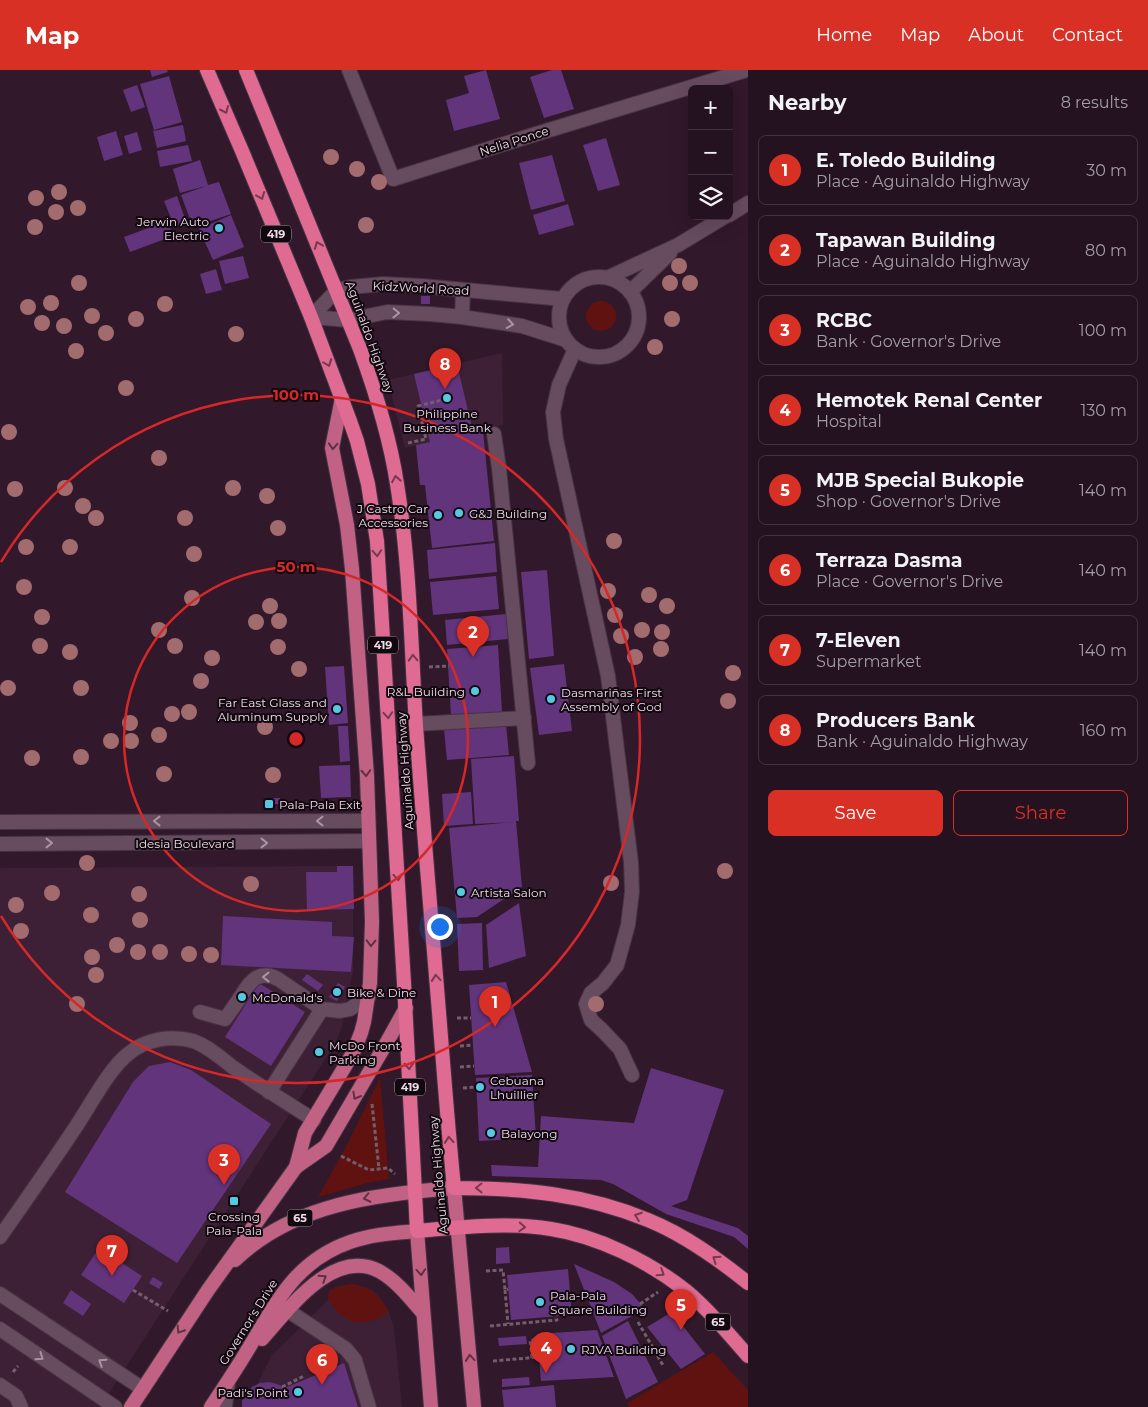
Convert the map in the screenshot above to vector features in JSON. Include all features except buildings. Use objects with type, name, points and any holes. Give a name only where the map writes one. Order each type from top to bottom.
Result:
[{"type":"highway","name":"Aguinaldo Highway","points":[[207,70],[311,317],[357,440],[368,484],[377,541],[406,1008],[417,1231]]},
{"type":"highway","name":"Aguinaldo Highway","points":[[246,70],[367,367],[397,482],[405,544],[413,638],[416,724],[454,1188]]},
{"type":"highway","name":"65","points":[[454,1188],[491,1188],[558,1194],[609,1206],[650,1220],[682,1237],[718,1260],[748,1283]]},
{"type":"highway","name":"Governor's Drive","points":[[417,1231],[515,1226],[551,1229],[594,1240],[652,1268],[686,1291],[717,1320],[748,1356]]},
{"type":"main road","name":"419","points":[[342,398],[332,448],[347,525],[363,713],[372,922],[369,996]]},
{"type":"main road","name":"65","points":[[296,1167],[305,1133],[358,1042],[369,996]]},
{"type":"main road","name":"65","points":[[131,1407],[208,1290],[296,1167],[326,1146],[406,1008]]},
{"type":"main road","name":"65","points":[[208,1290],[239,1256],[262,1239],[314,1212],[373,1196],[454,1188]]},
{"type":"main road","name":"Aguinaldo Highway","points":[[454,1188],[474,1407]]},
{"type":"main road","name":"Aguinaldo Highway","points":[[417,1231],[431,1407]]},
{"type":"main road","name":"Governor's Drive","points":[[211,1407],[240,1362],[282,1307],[286,1288],[304,1268],[334,1248],[357,1240],[377,1234],[417,1231]]},
{"type":"main road","points":[[282,1307],[325,1276],[346,1268],[361,1267],[377,1271],[386,1276],[401,1288],[423,1313]]},
{"type":"street","name":"Nelia Ponce","points":[[349,70],[393,179],[747,70]]},
{"type":"street","points":[[733,212],[748,203]]},
{"type":"street","points":[[609,277],[678,246],[720,220]]},
{"type":"street","points":[[631,292],[678,246]]},
{"type":"street","points":[[595,276],[609,277],[621,282],[631,292],[638,302],[640,316],[633,340],[624,349],[612,355],[599,357],[587,355],[571,344],[561,330],[559,309],[563,299],[570,288],[582,280],[595,276]]},
{"type":"street","name":"KidzWorld Road","points":[[337,290],[351,286],[383,284],[563,299]]},
{"type":"street","points":[[311,317],[337,290]]},
{"type":"street","points":[[462,317],[463,290]]},
{"type":"street","name":"KidzWorld Road","points":[[311,317],[348,320],[387,312],[462,317],[522,326],[571,344]]},
{"type":"street","points":[[571,344],[553,412],[556,439],[608,676],[631,862],[632,892],[628,925],[617,965],[603,983],[590,993],[586,1004],[590,1020],[620,1049],[632,1075]]},
{"type":"street","points":[[494,434],[528,763]]},
{"type":"street","points":[[416,724],[524,718]]},
{"type":"street","name":"Idesia Boulevard","points":[[0,822],[368,821]]},
{"type":"street","name":"Idesia Boulevard","points":[[0,844],[369,841]]},
{"type":"street","points":[[200,1012],[225,1019],[249,983],[256,977],[265,976],[278,979],[322,1009],[350,1009],[369,996]]},
{"type":"street","points":[[269,1092],[322,1009]]},
{"type":"street","points":[[0,1237],[123,1058],[136,1048],[154,1040],[175,1039],[193,1041],[207,1048],[269,1092],[314,1120]]},
{"type":"street","points":[[0,1294],[143,1389]]},
{"type":"street","points":[[282,1307],[346,1349],[355,1360],[369,1407]]},
{"type":"street","points":[[0,1330],[115,1407]]},
{"type":"street","points":[[225,1407],[228,1382]]},
{"type":"street","points":[[0,1385],[16,1396],[21,1407]]},
{"type":"path","points":[[408,443],[426,439],[418,406],[442,400]]},
{"type":"path","points":[[424,668],[448,666]]},
{"type":"path","points":[[452,1018],[471,1018]]},
{"type":"path","points":[[454,1046],[473,1046]]},
{"type":"path","points":[[457,1067],[474,1066]]},
{"type":"path","points":[[460,1088],[476,1087]]},
{"type":"path","points":[[371,1101],[379,1169]]},
{"type":"path","points":[[341,1156],[369,1170],[388,1168]]},
{"type":"path","points":[[369,1170],[370,1176]]},
{"type":"path","points":[[486,1271],[503,1270],[508,1324]]},
{"type":"path","points":[[640,1304],[664,1288]]},
{"type":"path","points":[[133,1290],[168,1311]]},
{"type":"path","points":[[490,1326],[557,1320],[556,1316]]},
{"type":"path","points":[[638,1322],[664,1367]]},
{"type":"path","points":[[532,1358],[530,1340],[538,1340]]},
{"type":"path","points":[[493,1361],[539,1357]]},
{"type":"path","points":[[282,1387],[304,1376]]},
{"type":"shaded area","points":[[601,301],[612,305],[616,316],[612,327],[601,331],[590,327],[586,316],[590,305]]},
{"type":"shaded area","points":[[502,353],[503,425],[405,448],[388,380]]},
{"type":"shaded area","points":[[353,866],[353,972],[341,1030],[335,1044],[100,1407],[0,1407],[0,868]]},
{"type":"shaded area","points":[[380,1078],[389,1179],[371,1182],[318,1197],[346,1147]]},
{"type":"shaded area","points":[[351,1284],[373,1291],[381,1299],[389,1312],[394,1328],[402,1407],[246,1407],[272,1355],[328,1300],[329,1291],[336,1287]]},
{"type":"shaded area","points":[[351,1284],[364,1287],[374,1293],[389,1312],[371,1321],[363,1322],[355,1322],[341,1315],[328,1299],[329,1291],[336,1287]]},
{"type":"shaded area","points":[[713,1352],[748,1390],[748,1407],[629,1407],[627,1403]]},
{"type":"place","name":"Jerwin Auto Electric","points":[[219,228]]},
{"type":"place","name":"Producers Bank","points":[[445,389]]},
{"type":"place","name":"Philippine Business Bank","points":[[447,398]]},
{"type":"place","name":"G&J Building","points":[[459,513]]},
{"type":"place","name":"J Castro Car Accessories","points":[[438,515]]},
{"type":"place","name":"Tapawan Building","points":[[473,657]]},
{"type":"place","name":"R&L Building","points":[[475,691]]},
{"type":"place","name":"Dasmariñas First Assembly of God","points":[[551,699]]},
{"type":"place","name":"Far East Glass and Aluminum Supply","points":[[337,709]]},
{"type":"place","name":"Pala-Pala Exit","points":[[269,804]]},
{"type":"place","name":"Artista Salon","points":[[461,892]]},
{"type":"place","name":"Bike & Dine","points":[[337,992]]},
{"type":"place","name":"McDonald's","points":[[242,997]]},
{"type":"place","name":"E. Toledo Building","points":[[495,1027]]},
{"type":"place","name":"McDo Front Parking","points":[[319,1052]]},
{"type":"place","name":"Cebuana Lhuillier","points":[[480,1087]]},
{"type":"place","name":"Balayong","points":[[491,1133]]},
{"type":"place","name":"RCBC","points":[[224,1185]]},
{"type":"place","name":"Crossing Pala-Pala","points":[[234,1201]]},
{"type":"place","name":"7-Eleven","points":[[112,1276]]},
{"type":"place","name":"Pala-Pala Square Building","points":[[540,1302]]},
{"type":"place","name":"MJB Special Bukopie","points":[[681,1330]]},
{"type":"place","name":"RJVA Building","points":[[571,1349]]},
{"type":"place","name":"Hemotek Renal Center","points":[[546,1373]]},
{"type":"place","name":"Terraza Dasma","points":[[322,1385]]},
{"type":"place","name":"Padi's Point","points":[[298,1392]]}]
